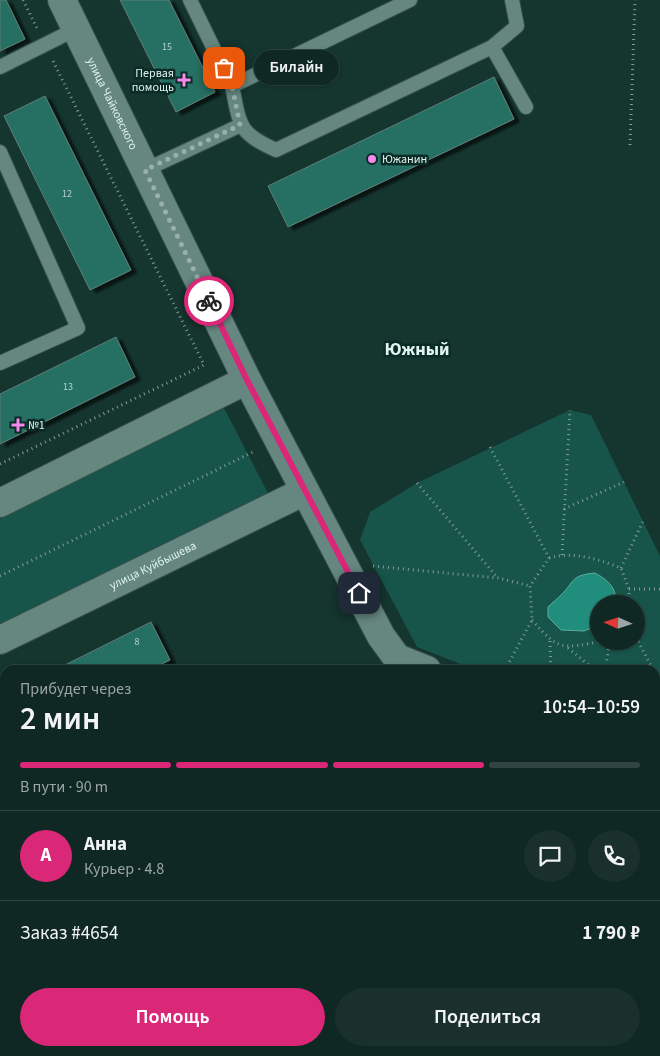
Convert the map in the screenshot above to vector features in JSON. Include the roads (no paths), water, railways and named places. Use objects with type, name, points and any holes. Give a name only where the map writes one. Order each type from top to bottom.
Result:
[{"type":"street","name":"улица Чайковского","points":[[62,0],[247,380],[394,664]]},
{"type":"street","points":[[0,503],[247,380]]},
{"type":"street","name":"улица Куйбышева","points":[[0,640],[305,491]]},
{"type":"lane","points":[[190,0],[232,86],[240,125],[256,141],[276,150],[492,47],[517,26],[512,0]]},
{"type":"lane","points":[[232,86],[410,0]]},
{"type":"lane","points":[[0,67],[76,29]]},
{"type":"lane","points":[[492,47],[526,107]]},
{"type":"lane","points":[[145,170],[240,125]]},
{"type":"lane","points":[[0,152],[78,328],[0,363]]},
{"type":"place","name":"Билайн","points":[[224,68]]},
{"type":"place","name":"Первая помощь","points":[[184,80]]},
{"type":"place","name":"Южанин","points":[[372,159]]},
{"type":"place","name":"№1","points":[[18,425]]},
{"type":"district","name":"Южный","points":[[417,349]]}]
